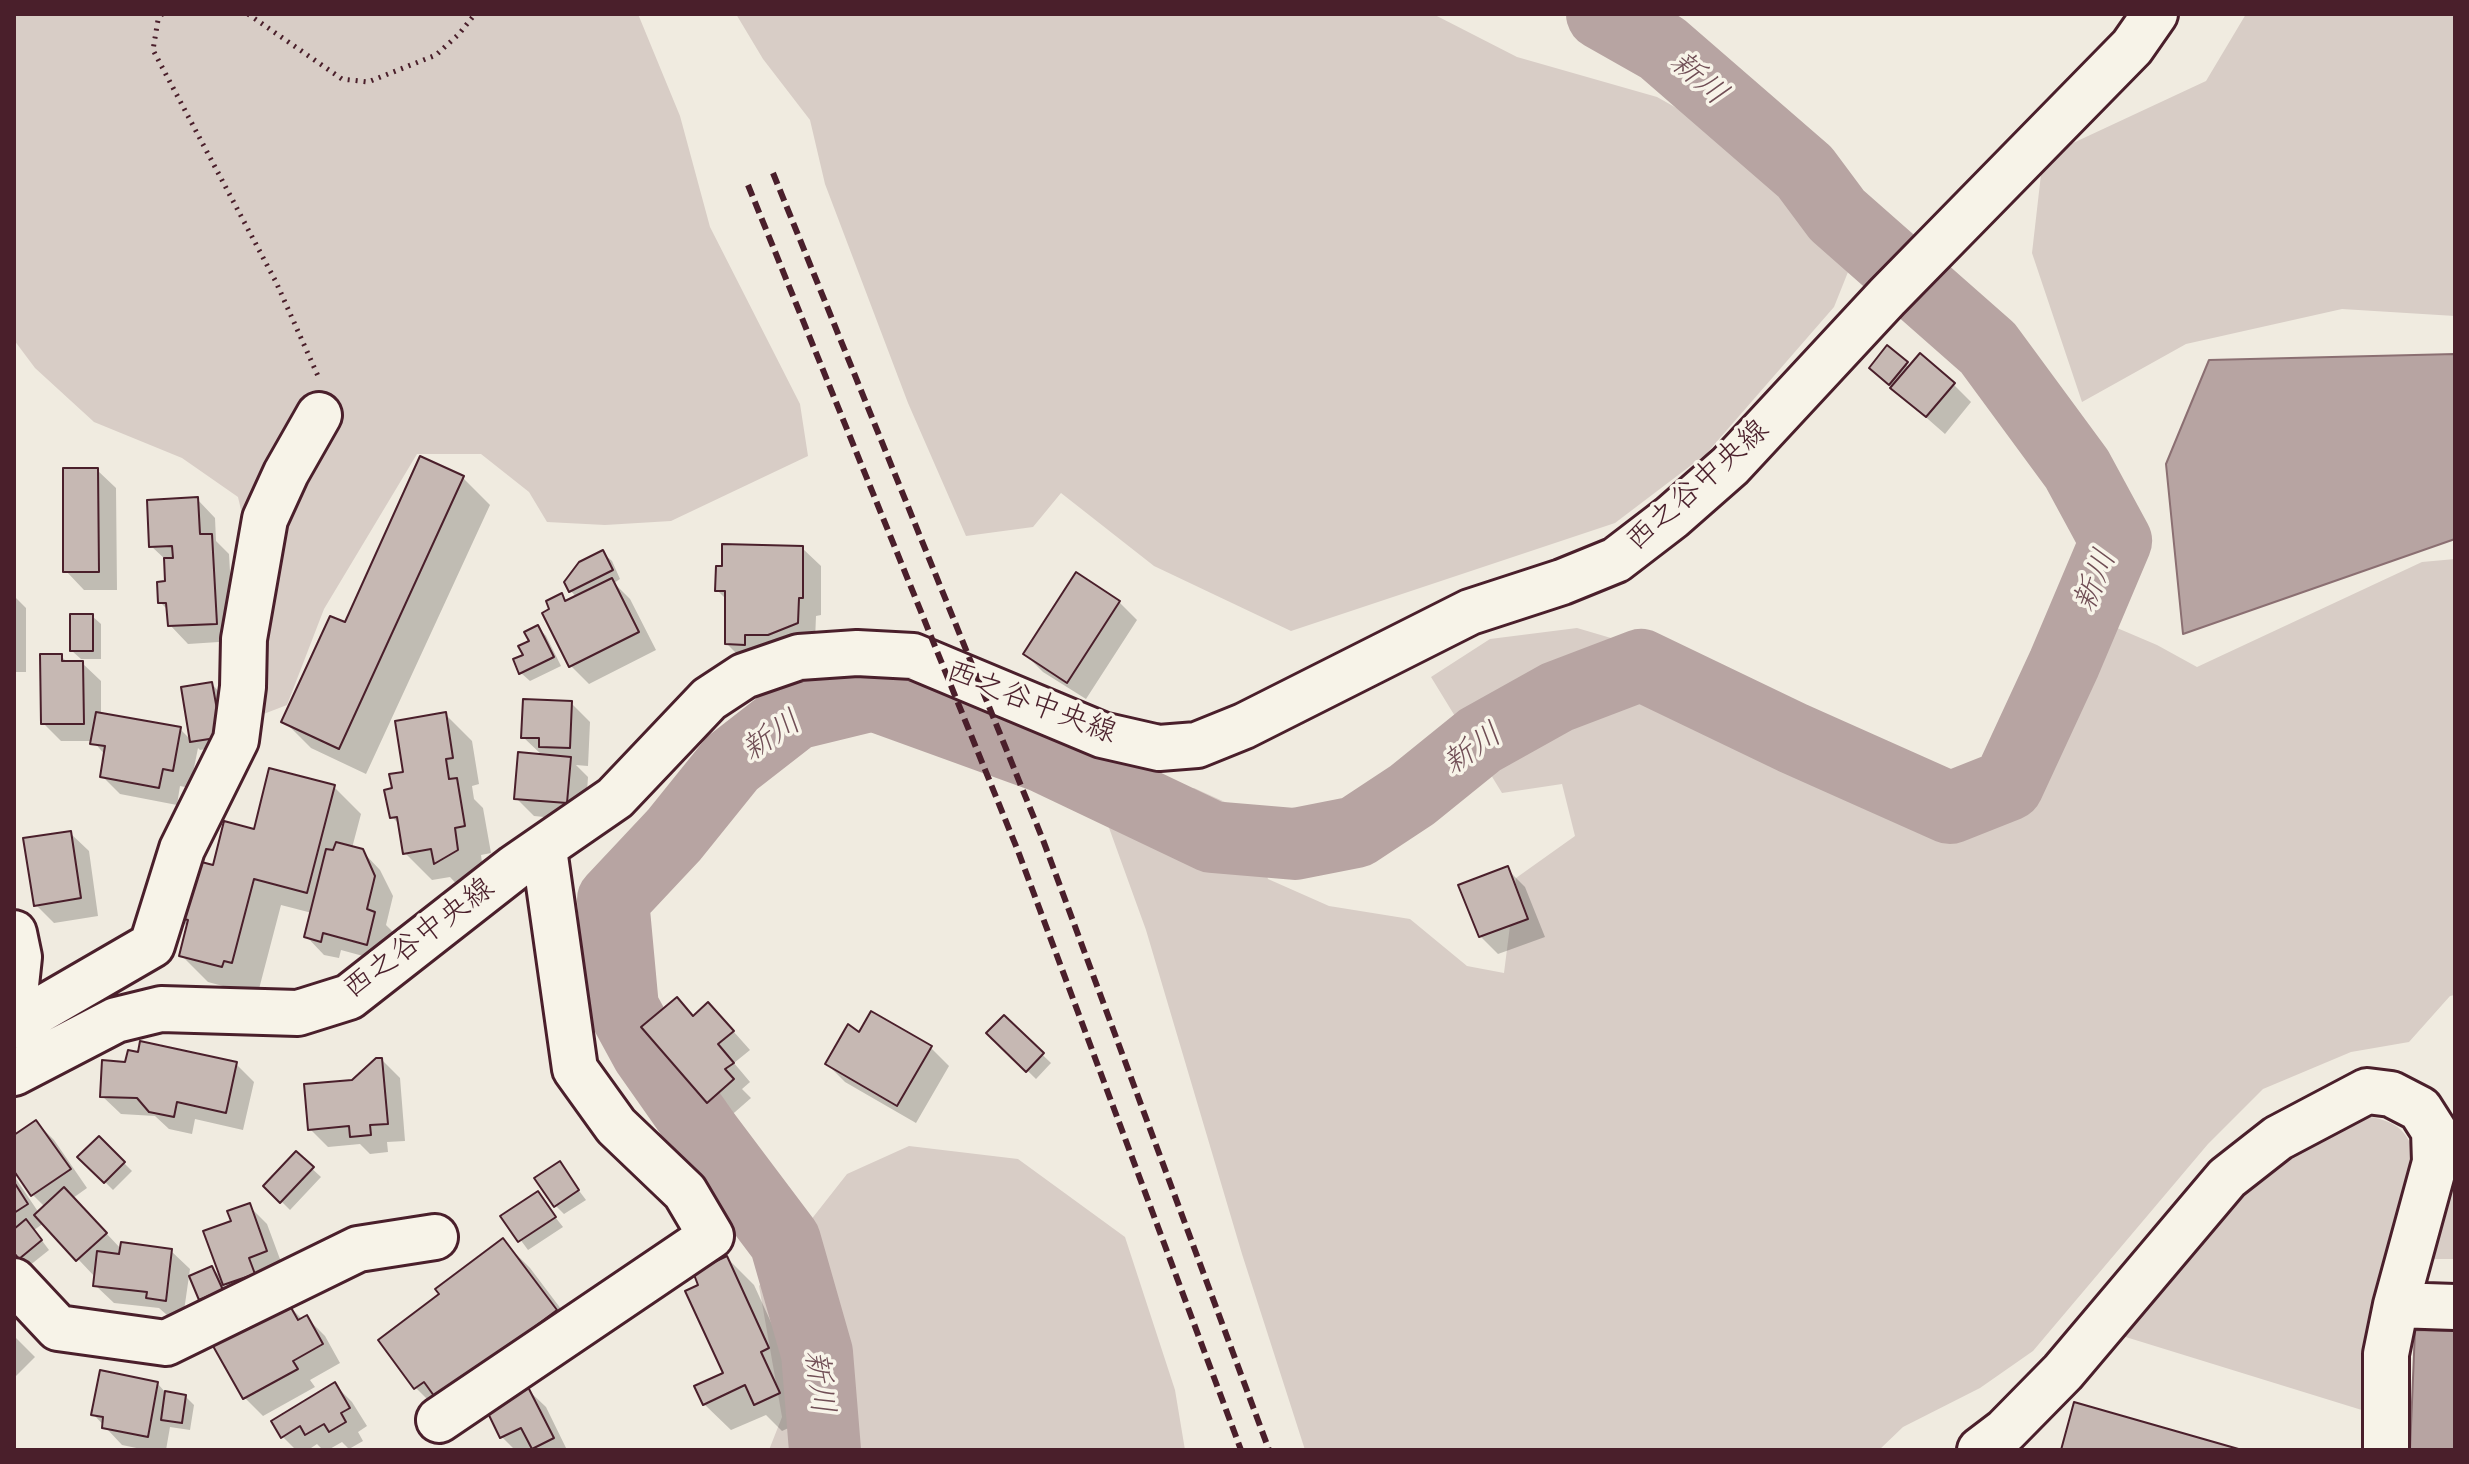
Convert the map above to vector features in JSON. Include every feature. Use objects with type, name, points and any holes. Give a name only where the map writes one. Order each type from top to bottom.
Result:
[{"type":"street","name":"西之谷中央線","points":[[14,1073],[116,1020],[161,1009],[298,1013],[349,997],[515,867],[615,798],[709,699],[744,676],[799,657],[889,653],[913,656],[1102,735],[1159,748],[1197,745],[1244,726],[1470,612],[1562,582],[1616,560],[1672,517],[1730,466],[1887,297],[2132,47],[2155,14]]},
{"type":"street","points":[[14,1025],[152,945],[182,849],[236,740],[243,687],[244,639],[265,519],[286,473],[319,415]]},
{"type":"street","points":[[439,1420],[711,1236],[685,1192],[616,1126],[575,1069],[544,849]]},
{"type":"street","points":[[14,933],[19,957],[14,1004]]},
{"type":"street","points":[[1980,1450],[2005,1431],[2063,1372],[2227,1178],[2278,1138],[2367,1091],[2391,1094],[2420,1109],[2434,1131],[2435,1162],[2396,1305],[2386,1354],[2386,1450]]},
{"type":"street","points":[[14,1281],[58,1328],[166,1343],[358,1249],[435,1237]]},
{"type":"street","points":[[2396,1305],[2455,1307]]},
{"type":"path","points":[[162,14],[158,20],[153,50],[276,282],[319,376],[319,415]]},
{"type":"path","points":[[248,14],[342,79],[368,82],[436,55],[475,14]]},
{"type":"shaded area","points":[[14,14],[638,14],[680,116],[710,227],[800,404],[808,456],[671,521],[605,525],[547,522],[529,492],[481,454],[417,454],[324,609],[287,705],[248,720],[259,587],[238,497],[182,458],[94,422],[35,368],[14,340]]},
{"type":"shaded area","points":[[736,14],[1433,14],[1517,57],[1657,97],[1748,148],[1818,215],[1852,262],[1834,307],[1706,454],[1615,523],[1291,631],[1154,566],[1061,493],[1033,527],[966,536],[908,403],[825,184],[810,120],[763,59]]},
{"type":"shaded area","points":[[2246,14],[2455,14],[2455,316],[2342,309],[2186,344],[2082,402],[2032,253],[2043,157],[2206,81]]},
{"type":"shaded area","points":[[2455,354],[2455,539],[2183,634],[2166,464],[2209,360]]},
{"type":"shaded area","points":[[2455,559],[2455,995],[2450,996],[2409,1042],[2351,1052],[2263,1089],[2208,1144],[2033,1351],[1980,1388],[1903,1427],[1879,1450],[1305,1450],[1242,1254],[1146,930],[1108,825],[1194,788],[1247,812],[1268,879],[1329,906],[1410,919],[1467,966],[1504,973],[1516,878],[1575,836],[1562,784],[1502,793],[1431,677],[1490,639],[1577,628],[1723,671],[1879,744],[1962,774],[2036,710],[2028,660],[2063,605],[2157,645],[2197,667],[2422,562]]},
{"type":"shaded area","points":[[2357,1114],[2394,1125],[2406,1136],[2416,1156],[2364,1360],[2365,1411],[2116,1334],[2218,1211],[2270,1165]]},
{"type":"shaded area","points":[[2455,1135],[2455,1259],[2429,1259]]},
{"type":"shaded area","points":[[909,1146],[1018,1159],[1125,1237],[1175,1390],[1185,1450],[769,1450],[782,1417],[759,1286],[847,1174]]},
{"type":"shaded area","points":[[2415,1330],[2455,1331],[2455,1450],[2410,1450]]},
{"type":"building","points":[[1887,345],[1908,362],[1889,385],[1869,368]]},
{"type":"building","points":[[1920,353],[1955,383],[1926,417],[1890,388]]},
{"type":"building","points":[[420,456],[464,476],[339,749],[281,722],[330,616],[345,622]]},
{"type":"building","points":[[63,468],[98,468],[99,572],[63,572]]},
{"type":"building","points":[[198,497],[200,534],[212,534],[217,624],[168,626],[166,603],[158,603],[157,582],[165,581],[164,558],[173,558],[172,546],[149,547],[147,500]]},
{"type":"building","points":[[722,544],[803,546],[803,598],[799,598],[798,623],[768,635],[745,635],[745,645],[725,644],[725,591],[715,591],[716,566],[722,566]]},
{"type":"building","points":[[603,550],[613,570],[569,592],[564,582],[579,562]]},
{"type":"building","points":[[1076,572],[1120,601],[1067,683],[1023,654]]},
{"type":"building","points":[[612,578],[639,632],[569,667],[542,613],[549,609],[546,601],[562,593],[565,601]]},
{"type":"building","points":[[70,614],[93,614],[93,651],[70,651]]},
{"type":"building","points":[[538,625],[554,657],[519,674],[513,659],[523,655],[518,646],[529,641],[524,632]]},
{"type":"building","points":[[40,654],[62,654],[62,661],[83,661],[84,724],[41,724]]},
{"type":"building","points":[[212,682],[222,737],[190,742],[181,687]]},
{"type":"building","points":[[523,699],[572,701],[570,748],[539,747],[539,738],[521,738]]},
{"type":"building","points":[[96,712],[181,727],[173,771],[163,769],[159,788],[100,777],[105,746],[90,744]]},
{"type":"building","points":[[446,712],[453,758],[446,759],[449,779],[457,778],[465,826],[455,828],[458,850],[434,864],[431,849],[403,854],[397,817],[390,818],[384,790],[392,788],[389,774],[403,772],[395,721]]},
{"type":"building","points":[[518,752],[571,757],[567,803],[514,799]]},
{"type":"building","points":[[269,768],[335,785],[307,893],[254,879],[232,963],[224,961],[222,967],[179,956],[188,920],[175,917],[190,859],[213,865],[224,821],[254,829]]},
{"type":"building","points":[[71,831],[81,898],[34,906],[23,838]]},
{"type":"building","points":[[336,842],[363,849],[375,876],[367,909],[375,912],[367,945],[323,933],[321,942],[304,937],[326,849],[333,850]]},
{"type":"building","points":[[1508,866],[1528,919],[1479,937],[1458,885]]},
{"type":"building","points":[[677,997],[693,1016],[708,1002],[734,1031],[718,1044],[734,1063],[725,1069],[734,1079],[707,1103],[641,1027]]},
{"type":"building","points":[[871,1011],[932,1046],[897,1106],[825,1064],[848,1024],[859,1032]]},
{"type":"building","points":[[1004,1015],[1044,1053],[1026,1072],[986,1033]]},
{"type":"building","points":[[140,1041],[237,1062],[226,1113],[177,1102],[174,1117],[149,1112],[137,1098],[100,1097],[102,1060],[125,1062],[128,1050],[138,1052]]},
{"type":"building","points":[[376,1058],[382,1058],[388,1124],[370,1125],[371,1135],[350,1137],[349,1126],[308,1130],[304,1084],[352,1080]]},
{"type":"building","points":[[36,1120],[71,1169],[31,1196],[14,1171],[14,1135]]},
{"type":"building","points":[[99,1136],[125,1162],[104,1183],[77,1157]]},
{"type":"building","points":[[296,1151],[314,1167],[280,1203],[263,1186]]},
{"type":"building","points":[[560,1161],[579,1190],[554,1207],[534,1178]]},
{"type":"building","points":[[14,1182],[28,1204],[14,1213]]},
{"type":"building","points":[[64,1187],[107,1233],[76,1261],[34,1215]]},
{"type":"building","points":[[538,1191],[556,1217],[518,1242],[500,1216]]},
{"type":"building","points":[[250,1203],[267,1251],[249,1258],[255,1274],[223,1285],[203,1231],[231,1221],[227,1211]]},
{"type":"building","points":[[26,1219],[42,1240],[19,1259],[14,1253],[14,1229]]},
{"type":"building","points":[[503,1238],[557,1310],[437,1400],[424,1382],[414,1389],[378,1340],[439,1294],[435,1289]]},
{"type":"building","points":[[121,1242],[172,1249],[166,1301],[146,1298],[147,1292],[93,1286],[97,1251],[119,1254]]},
{"type":"building","points":[[727,1256],[769,1348],[761,1352],[780,1393],[754,1405],[745,1385],[703,1405],[694,1386],[723,1373],[685,1291],[698,1285],[693,1272]]},
{"type":"building","points":[[212,1266],[223,1290],[199,1300],[189,1276]]},
{"type":"building","points":[[289,1304],[298,1320],[307,1315],[323,1344],[293,1361],[298,1369],[243,1399],[213,1346]]},
{"type":"building","points":[[100,1370],[158,1382],[148,1437],[102,1428],[103,1417],[91,1415]]},
{"type":"building","points":[[335,1382],[350,1408],[341,1413],[346,1422],[329,1432],[324,1424],[305,1435],[300,1426],[281,1438],[271,1421]]},
{"type":"building","points":[[528,1387],[554,1438],[532,1449],[521,1428],[500,1438],[485,1407]]},
{"type":"building","points":[[165,1391],[186,1395],[182,1423],[161,1420]]},
{"type":"building","points":[[2074,1402],[2242,1450],[2061,1450]]},
{"type":"waterway","name":"新川","points":[[825,1450],[817,1353],[785,1241],[647,1052],[623,1008],[613,900],[674,835],[732,763],[795,714],[873,695],[1044,757],[1212,837],[1295,844],[1356,832],[1412,795],[1480,740],[1557,697],[1641,665],[1793,738],[1950,808],[2008,785],[2116,541],[2077,469],[1988,348],[1837,215],[1805,172],[1662,48],[1602,14]]},
{"type":"railway","points":[[773,173],[1043,840],[1269,1450]]},
{"type":"railway","points":[[748,185],[1018,851],[1241,1450]]}]
